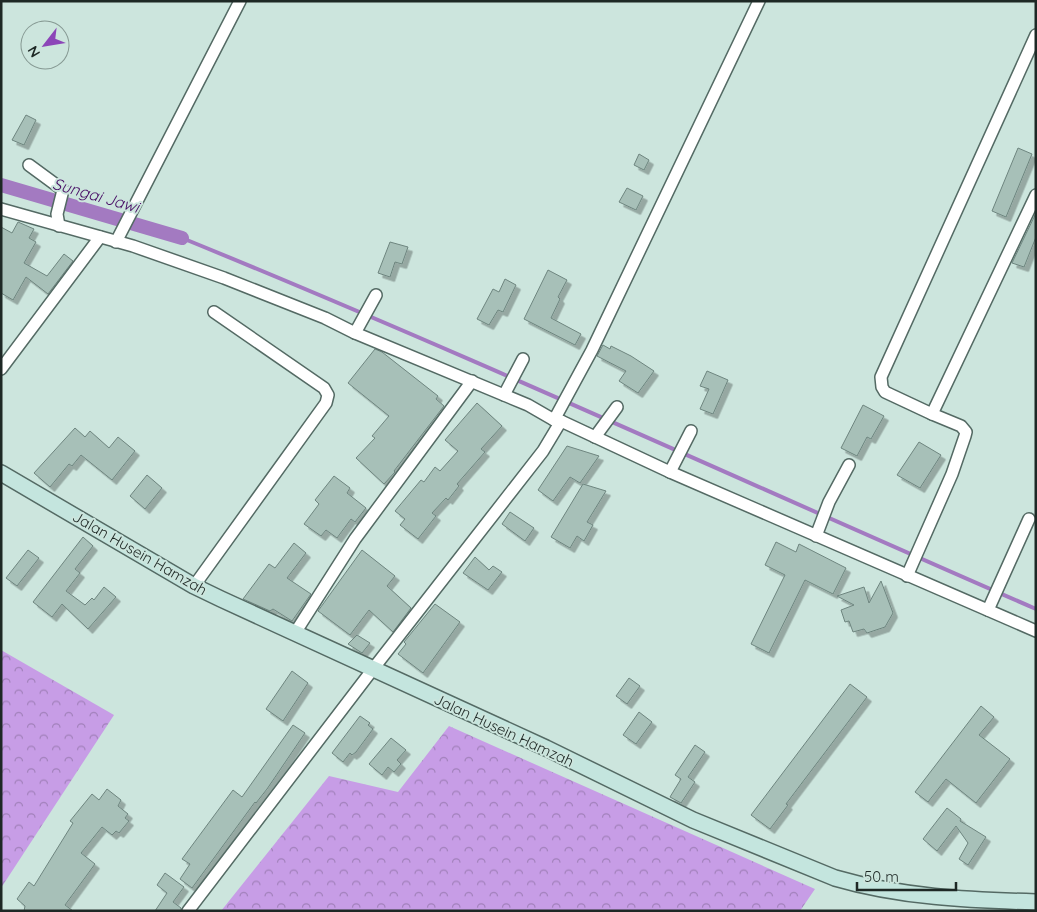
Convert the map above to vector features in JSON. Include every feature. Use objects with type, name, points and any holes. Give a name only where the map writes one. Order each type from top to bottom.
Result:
[{"type":"street","points":[[117,239],[240,1]]},
{"type":"street","points":[[188,911],[543,451],[557,418],[592,350],[759,1]]},
{"type":"street","points":[[909,571],[952,474],[966,432],[961,426],[885,392],[882,387],[881,377],[1036,35]]},
{"type":"street","points":[[29,165],[63,190],[57,214],[59,226]]},
{"type":"street","points":[[932,414],[1036,195]]},
{"type":"street","points":[[1,209],[100,237],[117,239],[357,330],[472,382],[506,391],[528,405],[596,436],[909,571],[1036,631]]},
{"type":"street","points":[[1,368],[100,237]]},
{"type":"street","points":[[357,330],[373,300]]},
{"type":"street","points":[[194,586],[326,403],[328,395],[324,388],[214,312]]},
{"type":"street","points":[[506,391],[521,362]]},
{"type":"street","points":[[295,633],[354,539],[472,382]]},
{"type":"street","points":[[596,436],[614,411]]},
{"type":"street","points":[[671,469],[689,435]]},
{"type":"street","points":[[817,532],[829,502],[849,465]]},
{"type":"street","name":"Jalan Husein Hamzah","points":[[1,473],[194,586],[546,748],[693,820],[835,878],[852,883],[902,892],[966,899],[1036,902]]},
{"type":"street","points":[[990,608],[1029,519]]},
{"type":"green space","points":[[1,650],[114,715],[1,888]]},
{"type":"green space","points":[[449,726],[815,889],[800,911],[221,911],[329,776],[398,792]]},
{"type":"building","points":[[26,115],[36,120],[24,145],[12,140]]},
{"type":"building","points":[[1018,148],[1032,154],[1006,217],[992,211]]},
{"type":"building","points":[[639,154],[649,160],[644,170],[634,165]]},
{"type":"building","points":[[627,188],[643,196],[636,210],[619,202]]},
{"type":"building","points":[[1036,213],[1036,237],[1024,267],[1012,263]]},
{"type":"building","points":[[18,222],[34,229],[29,238],[36,242],[24,263],[47,276],[64,254],[73,261],[48,294],[26,277],[13,300],[1,293],[1,227],[12,233]]},
{"type":"building","points":[[390,242],[408,247],[402,264],[395,262],[390,277],[378,273]]},
{"type":"building","points":[[548,270],[567,280],[558,297],[560,299],[551,318],[581,334],[575,345],[524,319]]},
{"type":"building","points":[[505,279],[516,285],[503,312],[498,310],[489,325],[477,319],[493,289],[499,292]]},
{"type":"building","points":[[603,345],[610,349],[611,346],[631,356],[654,371],[638,393],[619,381],[626,371],[597,356]]},
{"type":"building","points":[[375,349],[382,352],[438,396],[436,399],[444,406],[384,484],[356,458],[375,438],[372,436],[389,416],[348,383]]},
{"type":"building","points":[[707,371],[728,380],[713,414],[700,409],[709,389],[700,386]]},
{"type":"building","points":[[477,403],[502,426],[481,449],[485,452],[457,484],[459,486],[448,500],[446,498],[432,513],[436,516],[418,539],[400,525],[405,519],[395,511],[421,480],[424,482],[435,467],[440,471],[458,451],[445,440]]},
{"type":"building","points":[[863,405],[884,416],[871,439],[867,437],[857,456],[841,448]]},
{"type":"building","points":[[75,428],[85,437],[90,431],[109,448],[118,437],[135,451],[112,480],[81,455],[72,466],[69,464],[50,487],[34,473]]},
{"type":"building","points":[[919,442],[941,455],[920,488],[897,475]]},
{"type":"building","points":[[567,446],[599,456],[580,483],[570,477],[553,501],[538,490]]},
{"type":"building","points":[[147,475],[162,488],[145,509],[130,496]]},
{"type":"building","points":[[334,476],[350,488],[347,493],[366,508],[355,522],[351,519],[337,538],[326,530],[321,536],[304,524],[319,504],[315,500]]},
{"type":"building","points":[[583,484],[606,491],[587,522],[593,525],[584,541],[577,536],[570,548],[551,537]]},
{"type":"building","points":[[510,512],[534,528],[525,541],[502,524]]},
{"type":"building","points":[[83,537],[93,546],[75,569],[80,573],[66,591],[85,605],[92,598],[94,600],[104,587],[116,597],[88,629],[62,604],[52,617],[33,602]]},
{"type":"building","points":[[776,542],[796,552],[799,544],[846,568],[833,594],[805,580],[769,653],[751,644],[785,575],[765,565]]},
{"type":"building","points":[[294,543],[306,553],[287,578],[311,594],[292,621],[273,609],[270,611],[243,599],[269,564],[275,568]]},
{"type":"building","points":[[28,550],[39,558],[17,586],[6,578]]},
{"type":"building","points":[[362,550],[395,576],[387,586],[411,608],[393,632],[369,610],[350,635],[318,611]]},
{"type":"building","points":[[475,557],[489,570],[493,566],[502,572],[488,590],[463,573]]},
{"type":"building","points":[[881,581],[893,613],[885,627],[867,633],[864,629],[853,632],[849,621],[845,622],[841,610],[854,605],[837,596],[864,587],[869,603]]},
{"type":"building","points":[[435,604],[460,622],[423,673],[398,654],[406,644],[404,642]]},
{"type":"building","points":[[357,635],[370,643],[362,653],[348,644]]},
{"type":"building","points":[[292,671],[308,683],[283,721],[266,709]]},
{"type":"building","points":[[629,678],[640,686],[627,704],[616,696]]},
{"type":"building","points":[[850,684],[867,697],[786,804],[788,805],[770,829],[751,815]]},
{"type":"building","points":[[981,706],[994,717],[979,735],[1010,759],[976,803],[946,779],[928,802],[915,792]]},
{"type":"building","points":[[639,712],[652,722],[636,744],[623,735]]},
{"type":"building","points":[[360,716],[370,723],[368,725],[373,729],[356,752],[352,755],[350,753],[343,762],[332,753]]},
{"type":"building","points":[[293,725],[305,733],[267,789],[255,802],[192,888],[180,879],[190,864],[182,859],[233,790],[242,797]]},
{"type":"building","points":[[391,738],[406,750],[397,760],[401,764],[394,772],[388,767],[382,775],[369,764]]},
{"type":"building","points":[[695,745],[705,752],[688,777],[695,782],[681,803],[670,797],[681,779],[675,775]]},
{"type":"building","points":[[107,789],[121,800],[118,806],[128,814],[125,818],[129,821],[119,833],[116,831],[112,835],[102,827],[81,853],[95,864],[65,905],[73,911],[24,911],[25,906],[17,899],[29,882],[34,886],[73,823],[70,821],[92,794],[99,800]]},
{"type":"building","points":[[947,808],[961,819],[960,821],[986,837],[968,865],[959,859],[968,843],[956,826],[937,851],[923,839]]},
{"type":"building","points":[[165,873],[184,887],[173,902],[181,908],[181,911],[155,911],[167,893],[157,885]]},
{"type":"waterway","name":"Sungai Jawi","points":[[1,185],[182,238]]},
{"type":"waterway","points":[[182,238],[503,374],[1036,609]]}]
